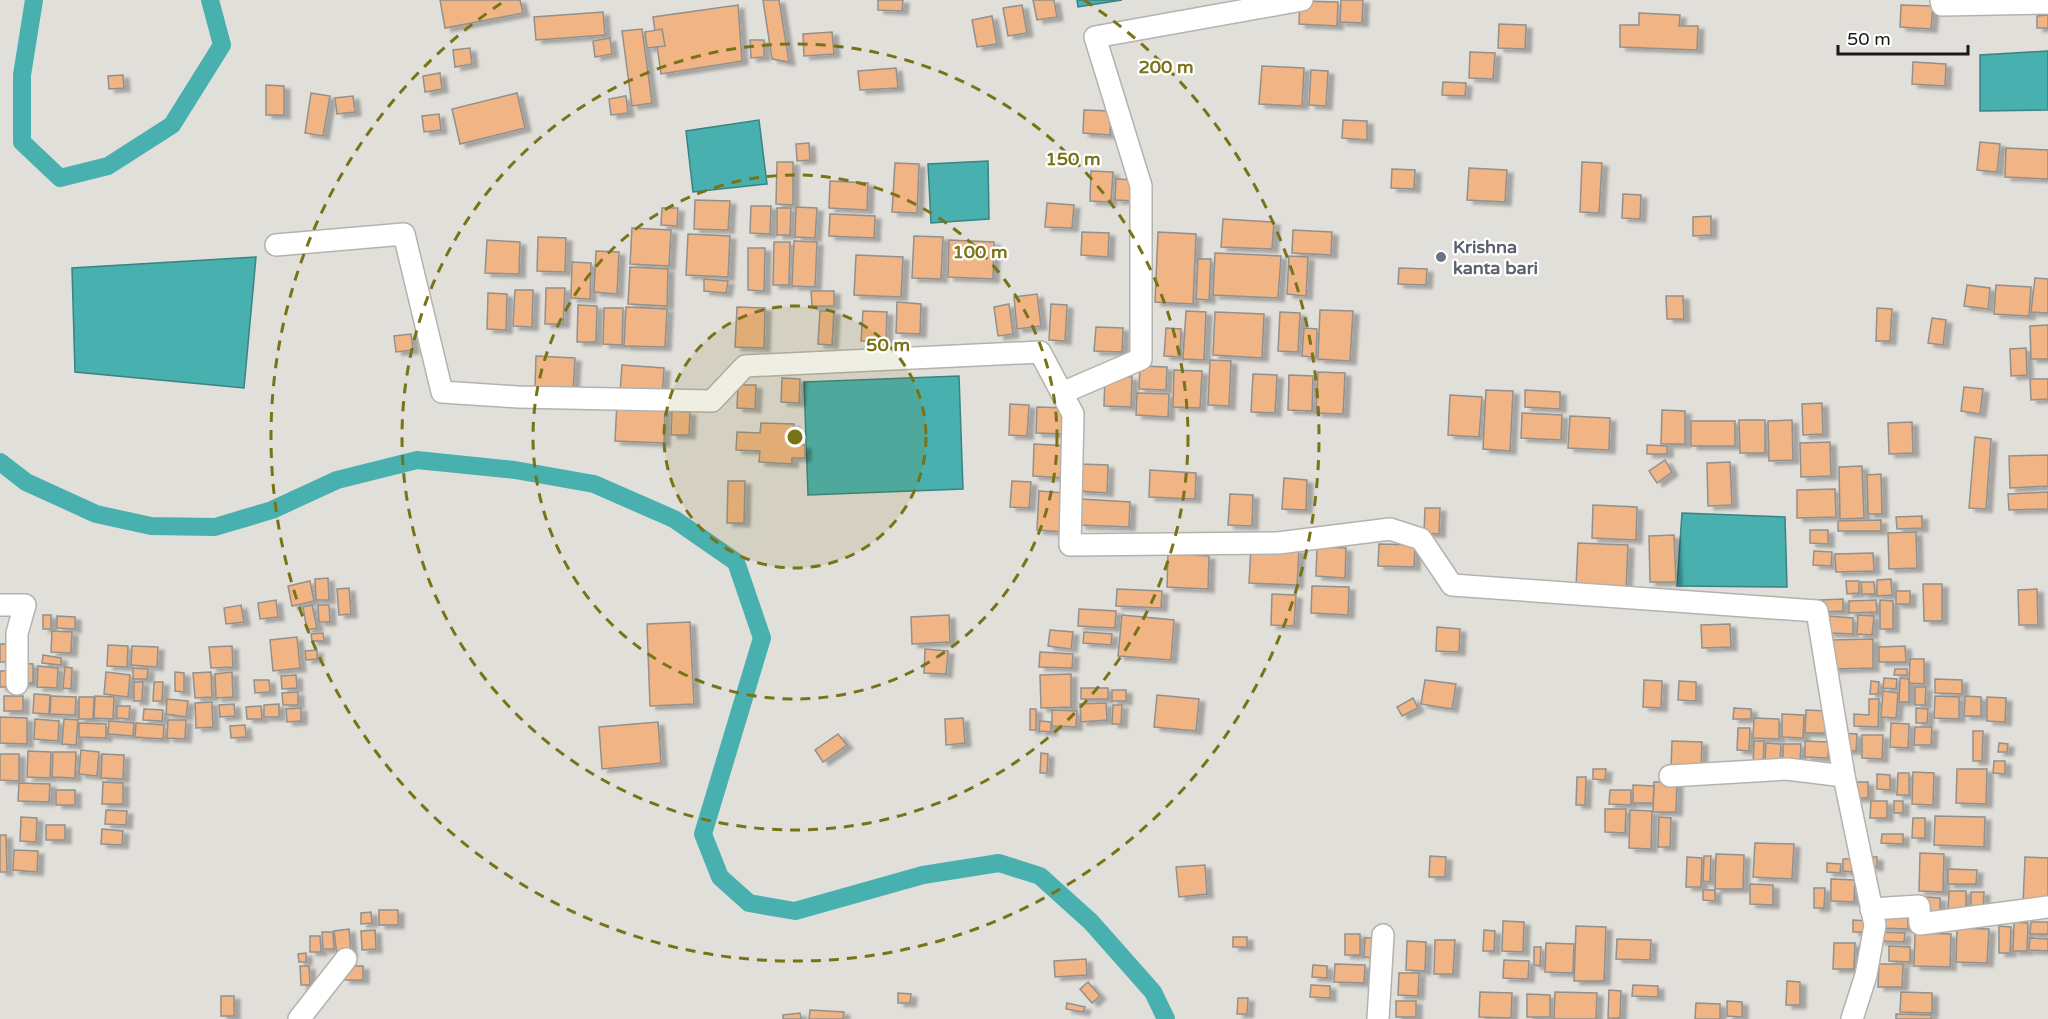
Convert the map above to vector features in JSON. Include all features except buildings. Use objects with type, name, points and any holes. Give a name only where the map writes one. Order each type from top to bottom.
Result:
[{"type":"street","points":[[1062,393],[1141,359],[1142,186],[1095,37],[1302,0]]},
{"type":"street","points":[[1941,0],[1942,5],[2048,3]]},
{"type":"street","points":[[276,245],[404,234],[442,392],[518,397],[712,401],[746,366],[1040,352],[1073,414],[1070,545],[1278,543],[1390,529],[1421,539],[1452,585],[1817,611],[1844,776],[1875,926],[1866,975],[1852,1019]]},
{"type":"street","points":[[0,605],[25,605],[17,633],[17,684]]},
{"type":"street","points":[[1670,776],[1787,769],[1844,776]]},
{"type":"street","points":[[1871,909],[1919,906],[1920,924],[2048,907]]},
{"type":"street","points":[[1378,1019],[1383,935]]},
{"type":"street","points":[[299,1019],[346,959]]},
{"type":"water","points":[[1077,0],[1122,0],[1078,7]]},
{"type":"water","points":[[2048,51],[2048,110],[1980,111],[1980,55]]},
{"type":"water","points":[[759,120],[767,184],[693,192],[686,131]]},
{"type":"water","points":[[988,161],[989,219],[931,223],[928,164]]},
{"type":"water","points":[[256,257],[244,388],[75,372],[72,268]]},
{"type":"water","points":[[959,376],[963,489],[808,495],[804,382]]},
{"type":"water","points":[[1682,513],[1785,517],[1787,587],[1677,586]]},
{"type":"waterway","points":[[34,0],[22,75],[22,142],[60,178],[108,166],[172,125],[222,45],[210,0]]},
{"type":"waterway","points":[[0,462],[26,482],[96,514],[151,526],[215,527],[272,510],[337,480],[417,460],[515,470],[594,484],[674,519],[736,562],[762,638],[703,834],[720,877],[749,903],[795,911],[923,875],[999,863],[1040,876],[1091,922],[1153,992],[1166,1019]]},
{"type":"place","name":"Krishna kanta bari","points":[[1441,257]]}]
